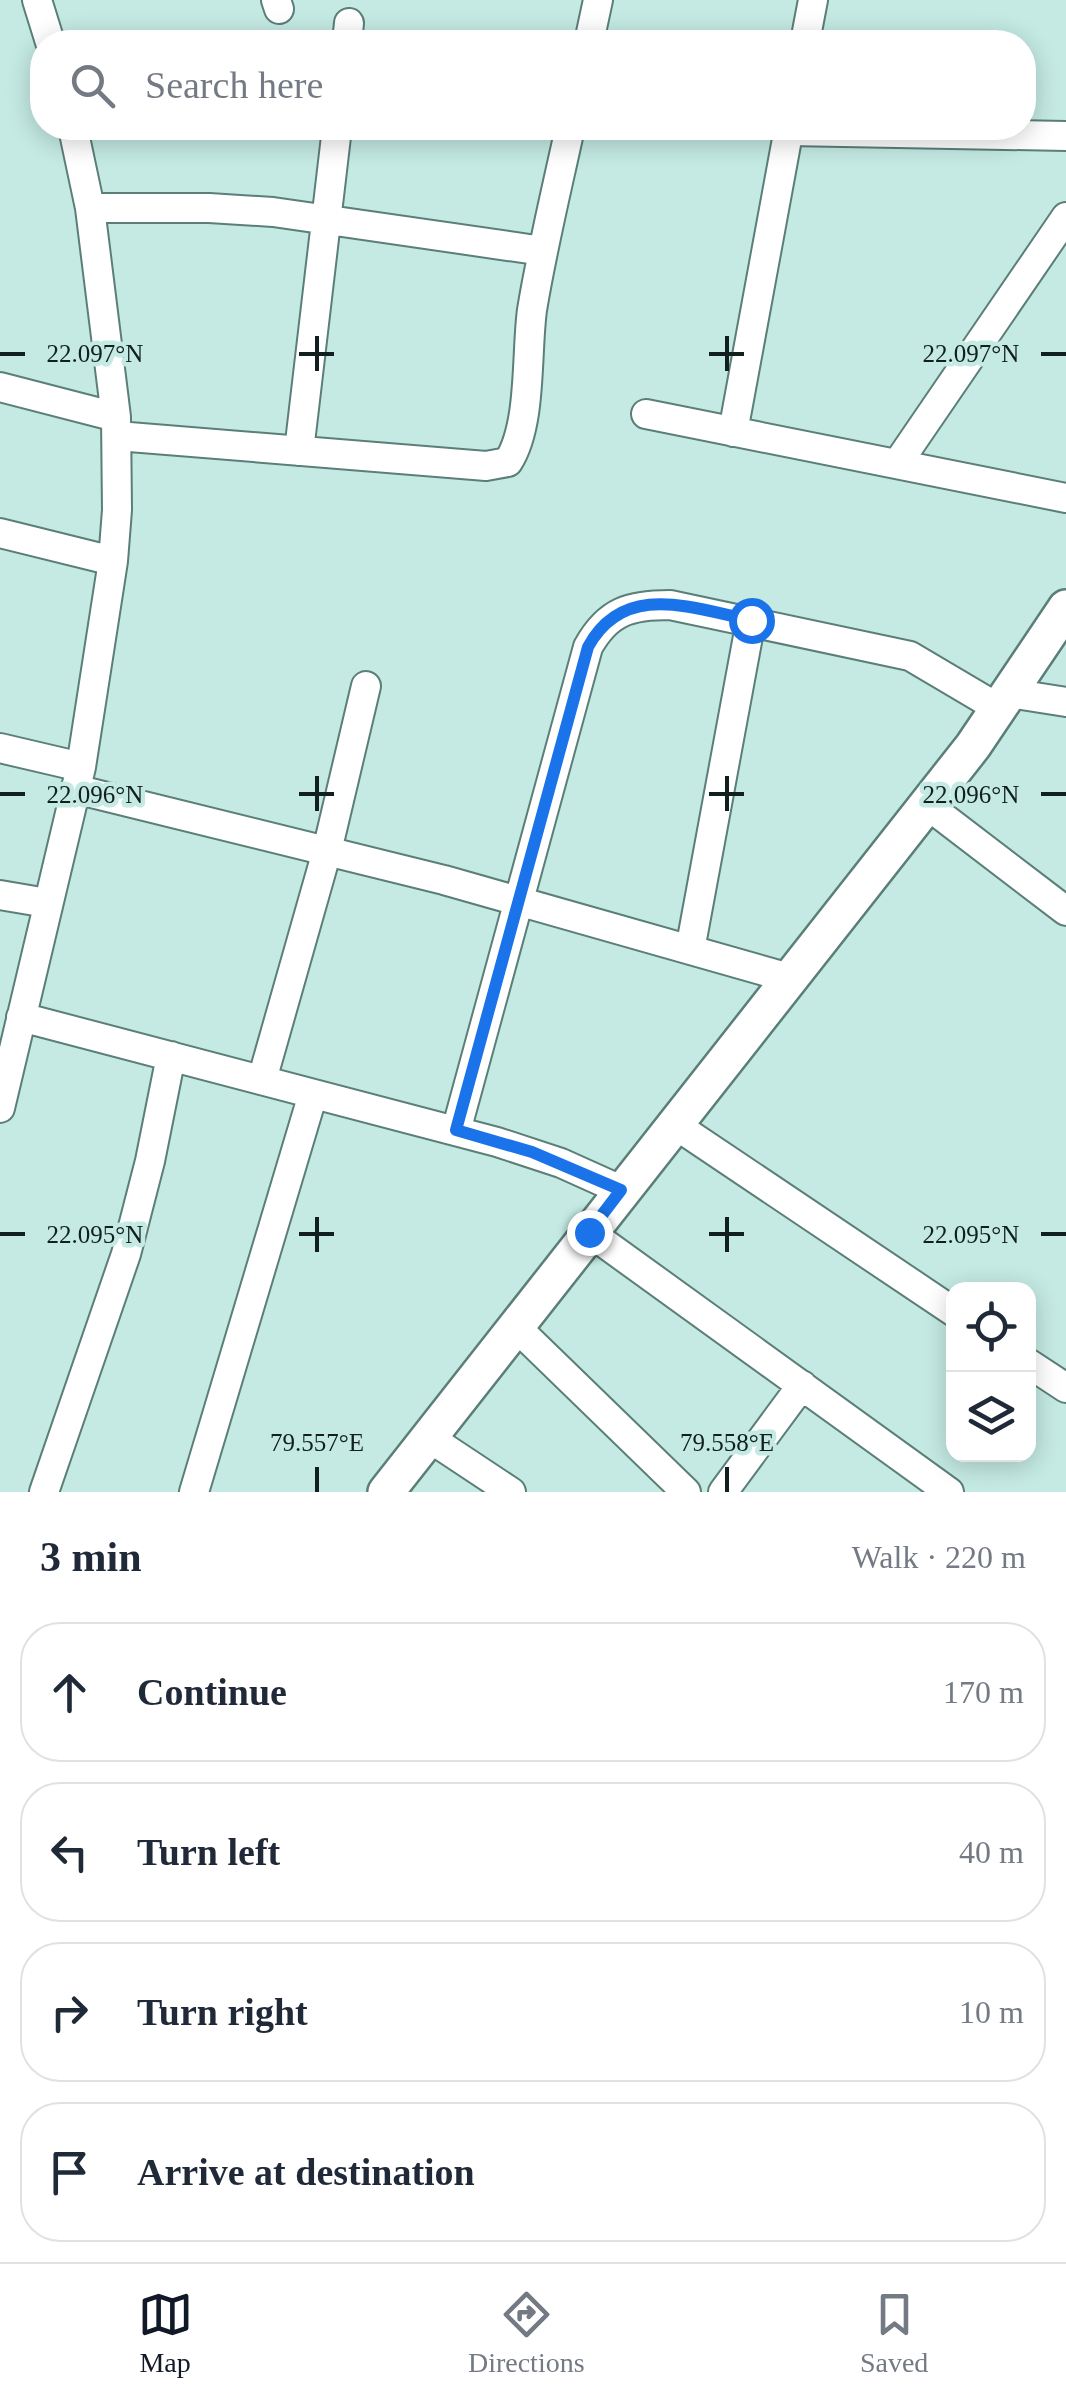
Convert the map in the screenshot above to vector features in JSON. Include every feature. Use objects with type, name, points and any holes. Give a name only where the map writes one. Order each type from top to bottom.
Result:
[{"type":"street","points":[[37,0],[46,30]]},
{"type":"street","points":[[592,30],[598,0]]},
{"type":"street","points":[[807,30],[812,0]]},
{"type":"street","points":[[1036,135],[1066,136]]},
{"type":"street","points":[[0,1108],[6,1049],[21,1017],[78,778],[118,510],[116,426],[90,208],[76,140]]},
{"type":"street","points":[[299,450],[336,140]]},
{"type":"street","points":[[0,386],[116,426],[299,450],[486,466],[508,462],[520,428],[532,314],[567,140]]},
{"type":"street","points":[[733,432],[787,140]]},
{"type":"street","points":[[90,208],[209,208],[327,218],[543,251]]},
{"type":"street","points":[[897,464],[1066,217]]},
{"type":"street","points":[[646,414],[1066,498]]},
{"type":"street","points":[[0,533],[113,562]]},
{"type":"street","points":[[456,1130],[588,647],[608,619],[623,608],[670,604],[751,620],[910,656],[1003,701],[1066,702]]},
{"type":"street","points":[[386,1492],[926,804],[1065,610]]},
{"type":"street","points":[[690,950],[751,620]]},
{"type":"street","points":[[262,1080],[327,851],[366,686]]},
{"type":"street","points":[[0,748],[78,778],[327,851],[789,978]]},
{"type":"street","points":[[926,804],[1066,912]]},
{"type":"street","points":[[0,894],[47,904]]},
{"type":"street","points":[[21,1017],[456,1130],[532,1152],[621,1190]]},
{"type":"street","points":[[44,1492],[126,1254],[150,1162],[171,1056]]},
{"type":"street","points":[[194,1492],[313,1094]]},
{"type":"street","points":[[674,1124],[946,1307]]},
{"type":"street","points":[[589,1232],[948,1492]]},
{"type":"street","points":[[515,1326],[686,1492]]},
{"type":"street","points":[[1036,1367],[1066,1388]]},
{"type":"street","points":[[723,1492],[802,1386]]},
{"type":"street","points":[[428,1438],[511,1492]]},
{"type":"route","points":[[589,1232],[621,1190],[532,1152],[456,1130],[588,647],[596,633],[623,608],[640,604],[670,604],[751,620]]}]
